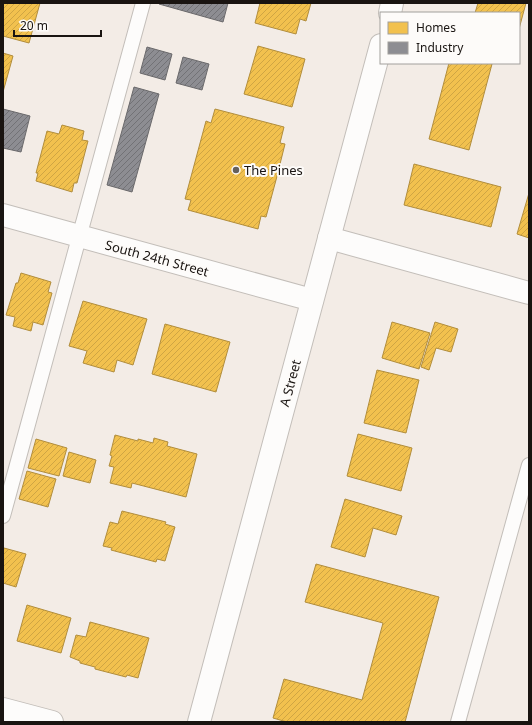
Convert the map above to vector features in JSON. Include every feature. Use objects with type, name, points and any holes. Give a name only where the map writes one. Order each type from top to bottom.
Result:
[{"type":"main road","name":"A Street","points":[[199,722],[380,49]]},
{"type":"main road","name":"South 24th Street","points":[[3,215],[312,300]]},
{"type":"main road","points":[[329,238],[529,292]]},
{"type":"main road","points":[[3,709],[52,722]]},
{"type":"lane","points":[[3,516],[143,3]]},
{"type":"lane","points":[[458,722],[529,465]]},
{"type":"building: Homes","points":[[3,3],[40,3],[29,43],[3,36]]},
{"type":"building: Homes","points":[[260,3],[311,3],[306,21],[300,19],[296,34],[255,23]]},
{"type":"building: Homes","points":[[478,3],[526,3],[520,25],[520,12],[475,12]]},
{"type":"building: Homes","points":[[258,46],[305,59],[292,107],[244,94]]},
{"type":"building: Homes","points":[[3,53],[13,56],[3,92]]},
{"type":"building: Homes","points":[[449,64],[492,64],[469,150],[429,139]]},
{"type":"building: Homes","name":"The Pines","points":[[215,109],[284,127],[280,143],[285,144],[276,180],[266,217],[261,216],[258,229],[188,210],[191,200],[185,199],[206,121],[211,123]]},
{"type":"building: Homes","points":[[62,125],[84,131],[82,140],[88,141],[77,183],[74,183],[72,192],[36,181],[38,173],[36,173],[47,131],[59,134]]},
{"type":"building: Homes","points":[[414,164],[501,187],[491,227],[404,205]]},
{"type":"building: Homes","points":[[529,193],[529,238],[517,234]]},
{"type":"building: Homes","points":[[21,273],[51,282],[48,292],[52,293],[43,325],[33,322],[31,331],[13,326],[15,317],[6,315],[16,283],[18,283]]},
{"type":"building: Homes","points":[[83,301],[147,319],[133,365],[117,360],[114,372],[83,363],[87,351],[69,346]]},
{"type":"building: Homes","points":[[392,322],[430,333],[419,369],[382,358]]},
{"type":"building: Homes","points":[[435,322],[458,329],[451,352],[436,348],[429,370],[421,367]]},
{"type":"building: Homes","points":[[165,324],[230,342],[216,392],[152,374]]},
{"type":"building: Homes","points":[[377,370],[419,380],[406,433],[364,423]]},
{"type":"building: Homes","points":[[358,434],[412,448],[401,491],[347,476]]},
{"type":"building: Homes","points":[[115,435],[153,443],[154,438],[168,442],[167,446],[197,454],[186,497],[132,483],[131,488],[110,483],[114,467],[109,466],[112,456],[110,455]]},
{"type":"building: Homes","points":[[36,439],[67,448],[59,476],[28,468]]},
{"type":"building: Homes","points":[[69,452],[96,460],[90,483],[63,476]]},
{"type":"building: Homes","points":[[27,471],[56,479],[48,507],[19,499]]},
{"type":"building: Homes","points":[[345,499],[402,516],[396,535],[373,528],[365,557],[331,547]]},
{"type":"building: Homes","points":[[122,511],[166,522],[165,524],[175,527],[165,561],[157,559],[156,562],[111,550],[112,548],[103,546],[110,522],[118,524]]},
{"type":"building: Homes","points":[[4,548],[26,554],[16,587],[3,583]]},
{"type":"building: Homes","points":[[316,564],[439,597],[405,722],[287,722],[273,718],[284,679],[362,700],[383,623],[305,602]]},
{"type":"building: Homes","points":[[27,605],[71,618],[61,653],[17,641]]},
{"type":"building: Homes","points":[[90,622],[149,638],[138,678],[127,675],[126,677],[95,669],[95,667],[80,663],[80,661],[70,657],[76,635],[86,637]]},
{"type":"building: Industry","points":[[159,3],[228,3],[223,22]]},
{"type":"building: Industry","points":[[147,47],[172,54],[165,80],[140,73]]},
{"type":"building: Industry","points":[[183,57],[209,64],[202,90],[176,83]]},
{"type":"building: Industry","points":[[134,87],[159,94],[132,192],[107,185]]},
{"type":"building: Industry","points":[[3,109],[30,116],[21,152],[3,148]]},
{"type":"place","name":"The Pines","points":[[236,170]]}]
